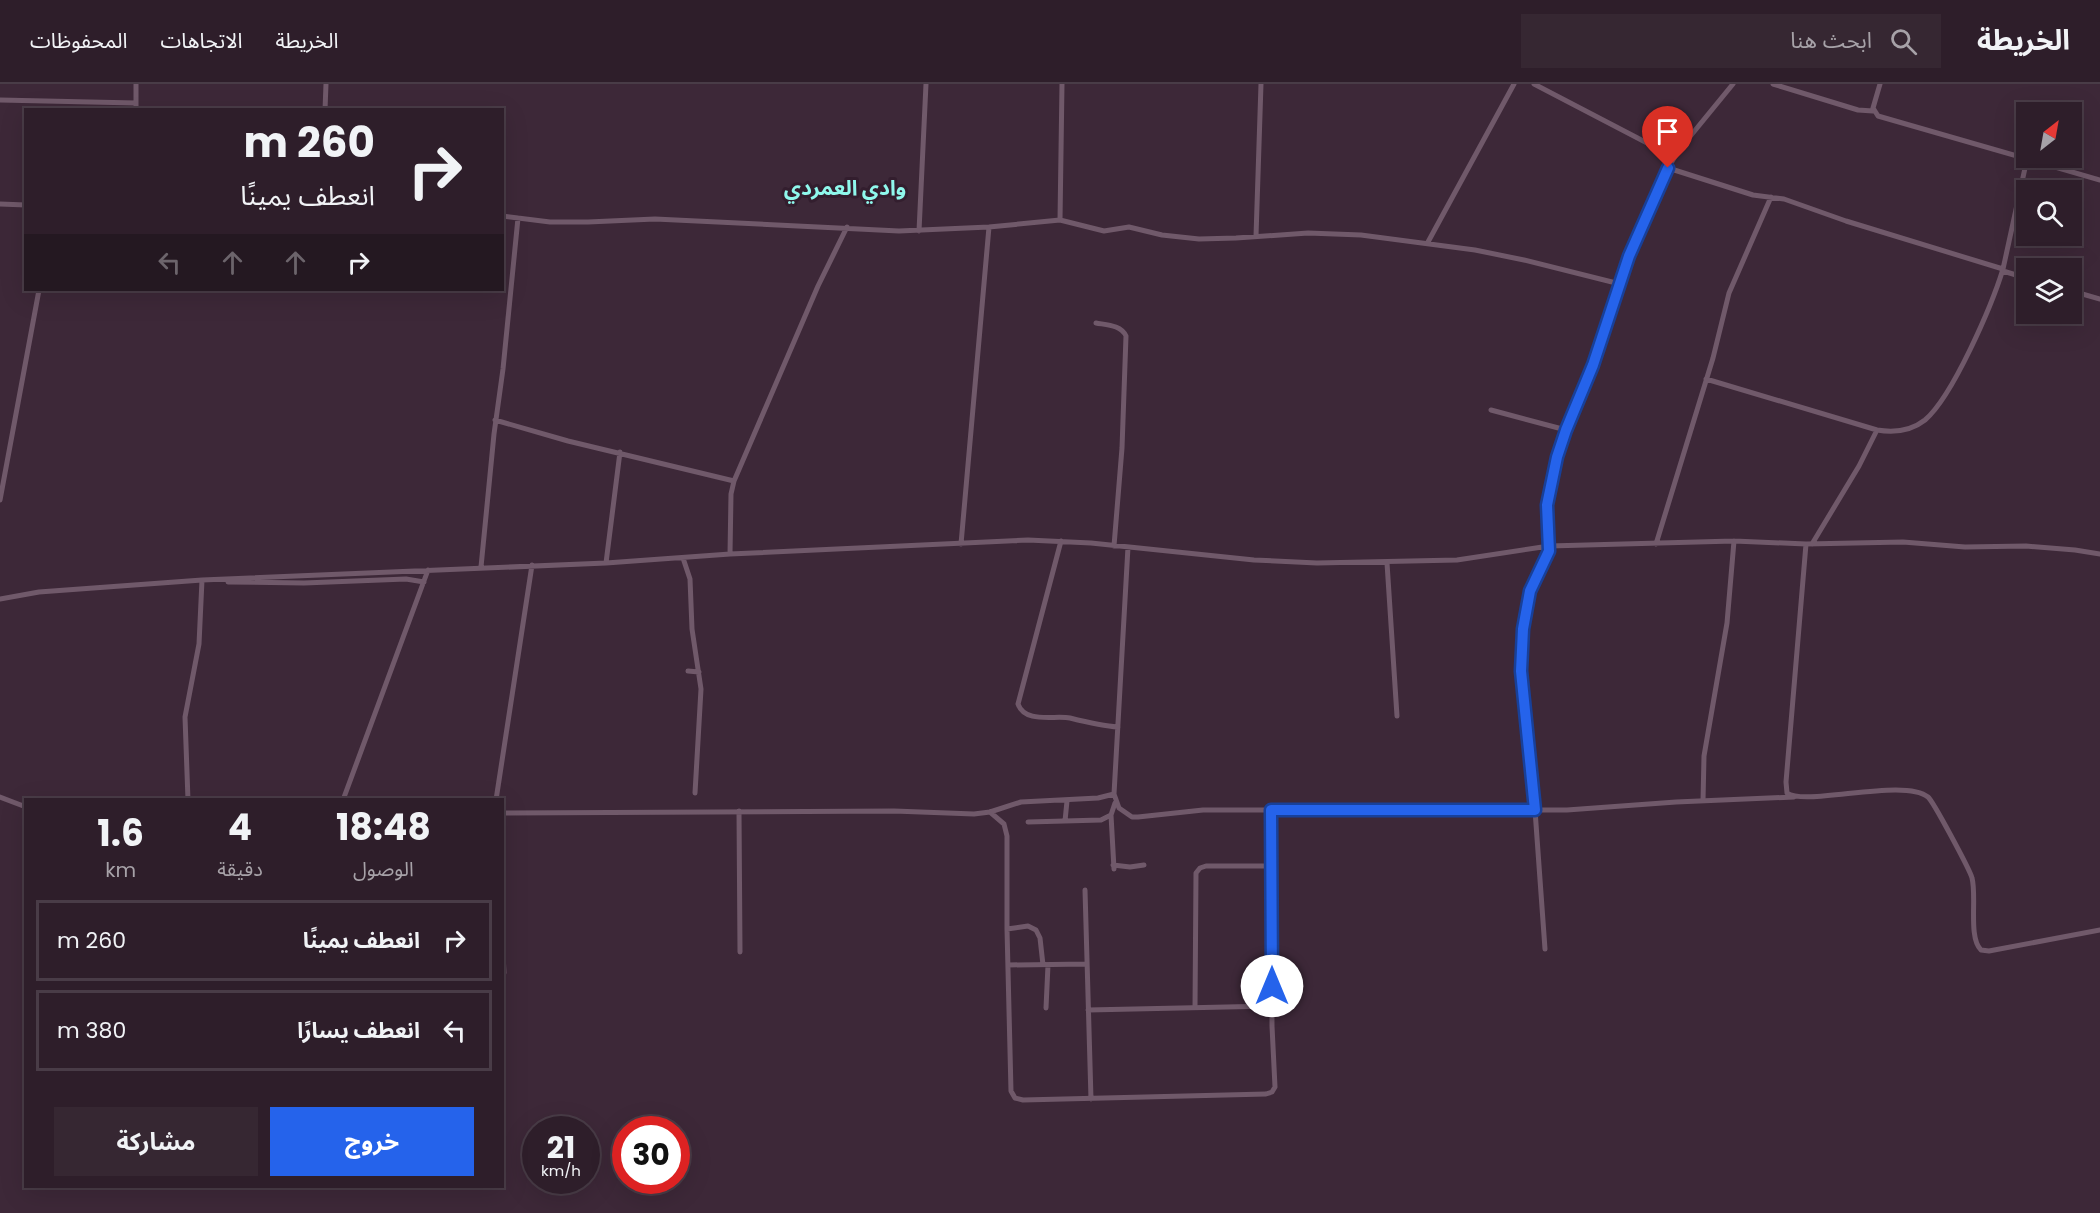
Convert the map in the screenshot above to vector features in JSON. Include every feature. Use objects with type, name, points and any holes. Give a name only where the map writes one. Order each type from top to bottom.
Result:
[{"type":"street","points":[[0,100],[136,106],[136,84]]},
{"type":"street","points":[[325,108],[326,84]]},
{"type":"street","points":[[919,231],[926,84]]},
{"type":"street","points":[[1060,220],[1062,84]]},
{"type":"street","points":[[1256,236],[1261,84]]},
{"type":"street","points":[[1428,243],[1514,84]]},
{"type":"street","points":[[1534,84],[1674,157]]},
{"type":"street","points":[[1545,949],[1521,650],[1530,591],[1548,557],[1549,493],[1566,430],[1593,365],[1636,240],[1668,168],[1674,157],[1733,84]]},
{"type":"street","points":[[1773,84],[1854,108],[1873,111],[1878,116],[2016,156]]},
{"type":"street","points":[[1873,111],[1880,84]]},
{"type":"street","points":[[1668,168],[1747,194],[1784,199],[2016,275]]},
{"type":"street","points":[[1706,379],[1887,432],[1907,429],[1925,420],[1947,392],[1963,362],[2003,270],[2025,168]]},
{"type":"street","points":[[2058,168],[2100,180]]},
{"type":"street","points":[[1656,544],[1706,379],[1729,293],[1771,197]]},
{"type":"street","points":[[0,204],[24,205]]},
{"type":"street","points":[[504,216],[570,222],[655,219],[919,231],[1060,220],[1104,231],[1129,227],[1199,239],[1343,234],[1428,243],[1524,260],[1620,284]]},
{"type":"street","points":[[481,567],[518,218]]},
{"type":"street","points":[[730,554],[731,494],[734,481],[822,278],[848,227]]},
{"type":"street","points":[[961,543],[989,227]]},
{"type":"street","points":[[0,500],[39,291]]},
{"type":"street","points":[[2082,294],[2100,299]]},
{"type":"street","points":[[1096,323],[1121,329],[1126,336],[1122,448],[1114,546]]},
{"type":"street","points":[[1491,410],[1566,430]]},
{"type":"street","points":[[495,420],[568,441],[734,481]]},
{"type":"street","points":[[1794,797],[1788,793],[1785,785],[1809,544],[1859,466],[1877,430]]},
{"type":"street","points":[[606,563],[620,452]]},
{"type":"street","points":[[0,599],[39,592],[202,580],[606,563],[730,554],[1028,540],[1061,541],[1285,562],[1388,563],[1457,560],[1549,546],[1734,541],[1809,544],[1903,542],[1965,547],[2026,546],[2100,554]]},
{"type":"street","points":[[1061,541],[1018,699],[1019,708],[1034,716],[1068,718],[1118,727]]},
{"type":"street","points":[[1703,801],[1704,756],[1727,623],[1734,541]]},
{"type":"street","points":[[1128,547],[1114,794],[1116,802],[1125,814],[1138,818],[1203,810],[1535,810],[1913,791],[1927,796],[1972,877],[1976,940],[1981,950],[1989,951],[2100,930]]},
{"type":"street","points":[[683,558],[690,579],[692,629],[701,695],[695,793]]},
{"type":"street","points":[[1388,563],[1397,716]]},
{"type":"street","points":[[496,798],[532,565]]},
{"type":"street","points":[[344,798],[428,570]]},
{"type":"street","points":[[202,580],[279,583],[406,579],[424,582]]},
{"type":"street","points":[[188,798],[185,717],[199,644],[202,580]]},
{"type":"street","points":[[688,671],[699,672]]},
{"type":"street","points":[[504,813],[894,811],[966,814],[990,812],[1021,802],[1067,801],[1114,794]]},
{"type":"street","points":[[0,797],[24,806]]},
{"type":"street","points":[[1065,821],[1067,801]]},
{"type":"street","points":[[1116,802],[1111,815],[1113,867],[1144,865]]},
{"type":"street","points":[[990,812],[1000,819],[1006,830],[1013,1095],[1023,1100],[1269,1094],[1275,1087],[1272,1006],[1271,810]]},
{"type":"street","points":[[738,812],[740,952]]},
{"type":"street","points":[[1028,822],[1101,820],[1111,815]]},
{"type":"street","points":[[1195,1008],[1196,873],[1200,868],[1206,866],[1272,866]]},
{"type":"street","points":[[1085,890],[1091,1099]]},
{"type":"street","points":[[1007,929],[1028,926],[1036,930],[1040,938],[1046,965],[1046,1008]]},
{"type":"street","points":[[1008,965],[1087,964]]},
{"type":"street","points":[[1088,1010],[1272,1006]]},
{"type":"district","name":"وادي العمردي","points":[[845,187]]},
{"type":"route","points":[[1272,986],[1271,810],[1535,810],[1521,671],[1521,650],[1530,591],[1548,557],[1547,515],[1551,481],[1566,430],[1593,365],[1629,256],[1668,168]]}]
